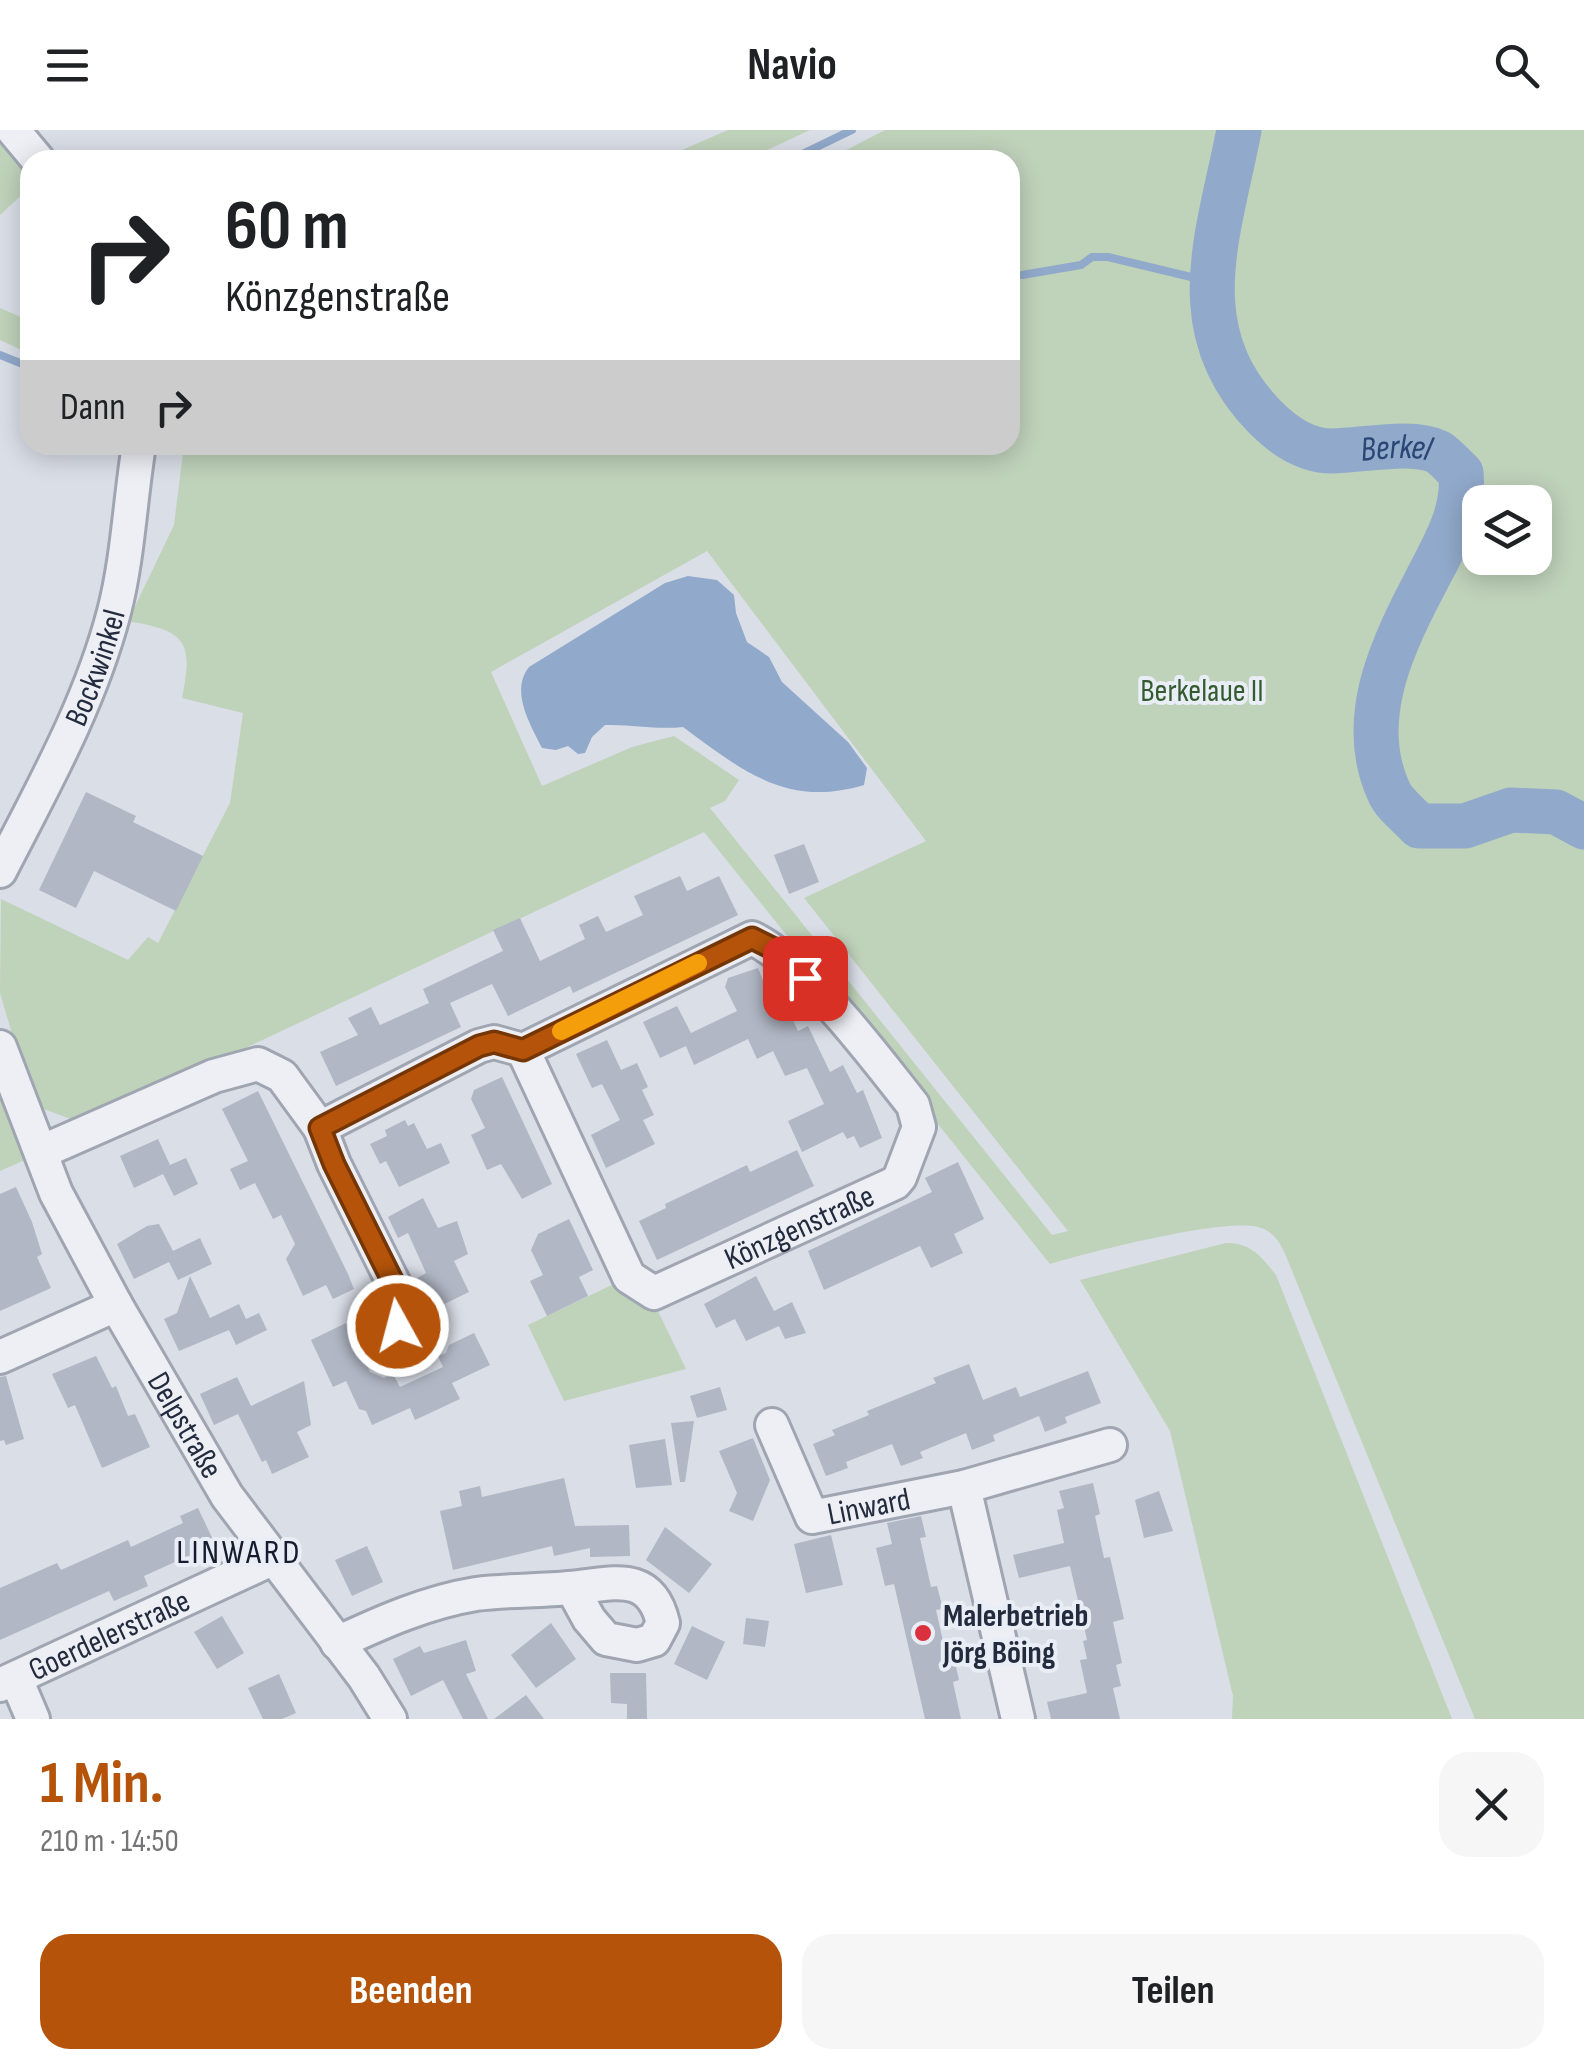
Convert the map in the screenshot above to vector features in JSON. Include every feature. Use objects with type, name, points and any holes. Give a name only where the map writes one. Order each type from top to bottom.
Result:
[{"type":"street","points":[[13,130],[30,150]]},
{"type":"street","name":"Bockwinkel","points":[[0,871],[64,747],[96,674],[115,608],[138,455]]},
{"type":"street","name":"Könzgenstraße","points":[[320,1128],[479,1046],[494,1042],[523,1050],[752,938],[772,948],[805,978],[913,1105],[919,1127],[895,1183],[654,1293],[629,1277],[523,1050]]},
{"type":"street","name":"Delpstraße","points":[[0,1048],[56,1193],[227,1496],[390,1719]]},
{"type":"street","points":[[40,1152],[214,1076],[258,1064],[282,1076],[320,1128],[402,1300],[398,1326]]},
{"type":"street","points":[[0,1357],[116,1305]]},
{"type":"street","name":"Linward","points":[[772,1425],[812,1517],[964,1487],[1110,1444]]},
{"type":"street","points":[[964,1487],[1018,1719]]},
{"type":"street","name":"Goerdelerstraße","points":[[8,1682],[274,1558]]},
{"type":"street","points":[[337,1643],[386,1620],[437,1603],[513,1590],[572,1588]]},
{"type":"street","points":[[8,1682],[33,1719]]},
{"type":"green space","points":[[728,130],[810,130],[767,150],[682,150]]},
{"type":"green space","name":"Berkelaue II","points":[[885,130],[1584,130],[1584,1719],[1475,1719],[1286,1255],[1273,1236],[1258,1227],[1216,1227],[1050,1264],[704,832],[84,1124],[33,1105],[0,993],[1,899],[128,960],[148,937],[158,943],[230,803],[243,713],[182,698],[187,663],[181,642],[162,629],[128,621],[174,525],[183,455],[1020,455],[1020,150],[846,150]],"holes":[[[707,551],[926,841],[804,898],[1068,1231],[1052,1235],[710,808],[725,801],[739,780],[674,736],[632,747],[542,786],[491,672]]]},
{"type":"green space","points":[[0,140],[20,162],[20,196],[0,215]]},
{"type":"green space","points":[[0,308],[20,317],[20,349],[0,340]]},
{"type":"green space","points":[[0,1085],[25,1160],[0,1171]]},
{"type":"green space","points":[[1226,1243],[1255,1252],[1276,1275],[1452,1719],[1232,1719],[1233,1696],[1170,1431],[1080,1280]]},
{"type":"green space","points":[[616,1283],[622,1294],[656,1307],[686,1369],[564,1401],[528,1325]]},
{"type":"water","points":[[688,576],[717,580],[734,595],[747,642],[769,657],[782,682],[848,742],[867,768],[864,785],[812,792],[767,781],[725,758],[683,727],[605,725],[592,737],[585,753],[578,754],[568,746],[556,750],[542,748],[522,697],[521,686],[529,667],[665,583]]},
{"type":"building","points":[[86,792],[136,816],[133,822],[203,856],[176,911],[94,871],[76,908],[39,890]]},
{"type":"building","points":[[804,844],[819,882],[789,894],[774,855]]},
{"type":"building","points":[[680,876],[687,891],[719,876],[738,915],[573,993],[570,986],[508,1016],[492,984],[450,1003],[461,1027],[336,1086],[320,1052],[358,1035],[348,1018],[371,1007],[380,1025],[429,1003],[423,989],[503,951],[493,930],[520,918],[540,961],[585,939],[579,925],[598,916],[606,932],[643,915],[634,896]]},
{"type":"building","points":[[758,968],[774,1008],[785,1003],[798,1031],[808,1026],[830,1072],[843,1065],[857,1093],[863,1090],[882,1138],[860,1148],[854,1136],[847,1139],[843,1132],[802,1152],[788,1121],[824,1104],[807,1068],[785,1076],[773,1051],[757,1059],[748,1039],[694,1065],[686,1046],[660,1058],[643,1022],[677,1006],[691,1033],[737,1011],[725,987],[728,978]]},
{"type":"building","points":[[607,1040],[621,1070],[637,1063],[648,1087],[642,1090],[654,1115],[643,1120],[655,1144],[606,1168],[591,1135],[620,1120],[602,1084],[592,1088],[576,1054]]},
{"type":"building","points":[[502,1077],[552,1184],[522,1199],[501,1164],[487,1170],[471,1135],[485,1128],[471,1099],[474,1090]]},
{"type":"building","points":[[258,1091],[354,1289],[333,1299],[326,1285],[303,1296],[286,1259],[295,1244],[281,1215],[273,1219],[255,1183],[240,1190],[230,1169],[248,1161],[222,1109]]},
{"type":"building","points":[[405,1120],[408,1126],[414,1123],[427,1149],[441,1143],[450,1163],[399,1187],[386,1161],[380,1164],[370,1144],[387,1136],[385,1130]]},
{"type":"building","points":[[158,1139],[170,1165],[186,1158],[198,1184],[174,1196],[163,1174],[134,1188],[120,1156]]},
{"type":"building","points":[[797,1150],[814,1186],[657,1260],[639,1221],[666,1208],[665,1204],[747,1165],[750,1172]]},
{"type":"building","points":[[958,1162],[984,1219],[954,1234],[963,1253],[931,1268],[920,1246],[824,1290],[808,1251],[932,1192],[925,1178]]},
{"type":"building","points":[[16,1187],[32,1222],[42,1254],[37,1257],[51,1288],[0,1311],[0,1194]]},
{"type":"building","points":[[423,1198],[438,1228],[457,1221],[468,1254],[454,1261],[469,1292],[432,1310],[417,1278],[426,1273],[408,1233],[398,1238],[388,1217]]},
{"type":"building","points":[[569,1219],[593,1270],[579,1277],[588,1296],[547,1316],[530,1281],[543,1275],[531,1250],[538,1234]]},
{"type":"building","points":[[159,1224],[173,1251],[200,1238],[212,1264],[178,1280],[169,1262],[134,1279],[117,1244],[147,1226]]},
{"type":"building","points":[[190,1276],[210,1318],[239,1304],[246,1319],[259,1313],[267,1330],[236,1345],[229,1330],[179,1351],[164,1319],[177,1313]]},
{"type":"building","points":[[756,1276],[774,1311],[792,1302],[806,1333],[785,1339],[779,1326],[746,1341],[735,1319],[716,1328],[704,1304]]},
{"type":"building","points":[[346,1323],[370,1372],[384,1378],[393,1374],[400,1387],[443,1367],[438,1356],[446,1353],[449,1345],[474,1333],[490,1365],[452,1383],[460,1399],[415,1420],[410,1408],[372,1425],[366,1411],[359,1409],[346,1381],[333,1387],[311,1340]]},
{"type":"building","points":[[96,1356],[112,1388],[116,1386],[128,1416],[135,1414],[150,1447],[102,1468],[75,1405],[68,1408],[52,1374]]},
{"type":"building","points":[[969,1364],[983,1400],[1016,1387],[1020,1397],[1088,1371],[1101,1403],[1065,1417],[1067,1423],[1045,1432],[1039,1416],[993,1435],[995,1441],[972,1450],[966,1433],[920,1452],[923,1458],[901,1466],[892,1444],[846,1462],[848,1468],[826,1476],[813,1444],[835,1435],[832,1430],[869,1415],[867,1411],[936,1383],[933,1378]]},
{"type":"building","points":[[6,1376],[24,1439],[6,1445],[4,1440],[0,1441],[0,1377]]},
{"type":"building","points":[[237,1377],[251,1406],[304,1381],[311,1425],[297,1432],[309,1457],[272,1474],[238,1414],[214,1425],[200,1394]]},
{"type":"building","points":[[720,1387],[727,1410],[697,1418],[690,1396]]},
{"type":"building","points":[[694,1421],[685,1482],[680,1482],[671,1423]]},
{"type":"building","points":[[753,1438],[770,1480],[753,1521],[729,1511],[737,1493],[719,1451]]},
{"type":"building","points":[[665,1439],[672,1485],[636,1488],[629,1445]]},
{"type":"building","points":[[564,1478],[575,1526],[629,1525],[630,1556],[590,1557],[590,1548],[554,1556],[552,1546],[453,1570],[440,1511],[462,1506],[459,1491],[480,1486],[482,1497]]},
{"type":"building","points":[[1093,1483],[1104,1558],[1110,1557],[1124,1619],[1113,1622],[1122,1663],[1116,1665],[1121,1686],[1113,1688],[1120,1719],[1051,1719],[1047,1702],[1087,1693],[1080,1660],[1087,1659],[1083,1641],[1087,1640],[1070,1566],[1019,1578],[1013,1555],[1064,1543],[1057,1510],[1064,1508],[1059,1491]]},
{"type":"building","points":[[1159,1491],[1173,1531],[1144,1538],[1135,1500]]},
{"type":"building","points":[[198,1508],[215,1544],[144,1576],[148,1586],[114,1601],[109,1591],[0,1640],[0,1588],[57,1563],[61,1570],[128,1540],[131,1547],[183,1523],[180,1516]]},
{"type":"building","points":[[921,1516],[926,1537],[920,1538],[931,1587],[937,1586],[943,1609],[936,1610],[947,1659],[954,1658],[959,1680],[953,1682],[961,1719],[925,1719],[894,1584],[885,1586],[876,1548],[892,1544],[887,1523]]},
{"type":"building","points":[[665,1527],[712,1564],[689,1593],[646,1560]]},
{"type":"building","points":[[831,1535],[843,1585],[806,1593],[794,1544]]},
{"type":"building","points":[[367,1546],[383,1582],[352,1596],[335,1560]]},
{"type":"building","points":[[222,1616],[244,1653],[217,1669],[194,1632]]},
{"type":"building","points":[[746,1618],[769,1621],[765,1647],[743,1644]]},
{"type":"building","points":[[551,1623],[576,1659],[536,1688],[511,1655]]},
{"type":"building","points":[[692,1626],[725,1642],[707,1680],[674,1664]]},
{"type":"building","points":[[466,1640],[476,1671],[466,1674],[488,1719],[463,1719],[443,1680],[411,1696],[393,1659],[420,1646],[424,1653]]},
{"type":"building","points":[[610,1673],[646,1673],[647,1719],[627,1719],[627,1704],[611,1703]]},
{"type":"building","points":[[279,1674],[296,1713],[282,1719],[263,1719],[248,1688]]},
{"type":"building","points":[[526,1695],[544,1719],[494,1719]]},
{"type":"waterway","points":[[811,150],[852,130]]},
{"type":"waterway","name":"Berkel","points":[[1239,130],[1212,280],[1214,316],[1222,351],[1239,385],[1266,418],[1304,445],[1332,451],[1427,448],[1441,454],[1461,473],[1459,503],[1450,532],[1399,635],[1382,687],[1376,740],[1389,792],[1419,826],[1465,826],[1511,810],[1556,812],[1584,827]]},
{"type":"waterway","points":[[1022,275],[1081,265],[1092,257],[1108,257],[1212,282]]},
{"type":"waterway","points":[[0,355],[20,363]]},
{"type":"slow traffic","points":[[561,1031],[698,963]]},
{"type":"place","name":"Malerbetrieb Jörg Böing","points":[[923,1633]]},
{"type":"district","name":"LINWARD","points":[[239,1551]]},
{"type":"route","points":[[398,1326],[402,1300],[320,1128],[479,1046],[494,1042],[523,1050],[752,938],[772,948],[805,978]]}]
